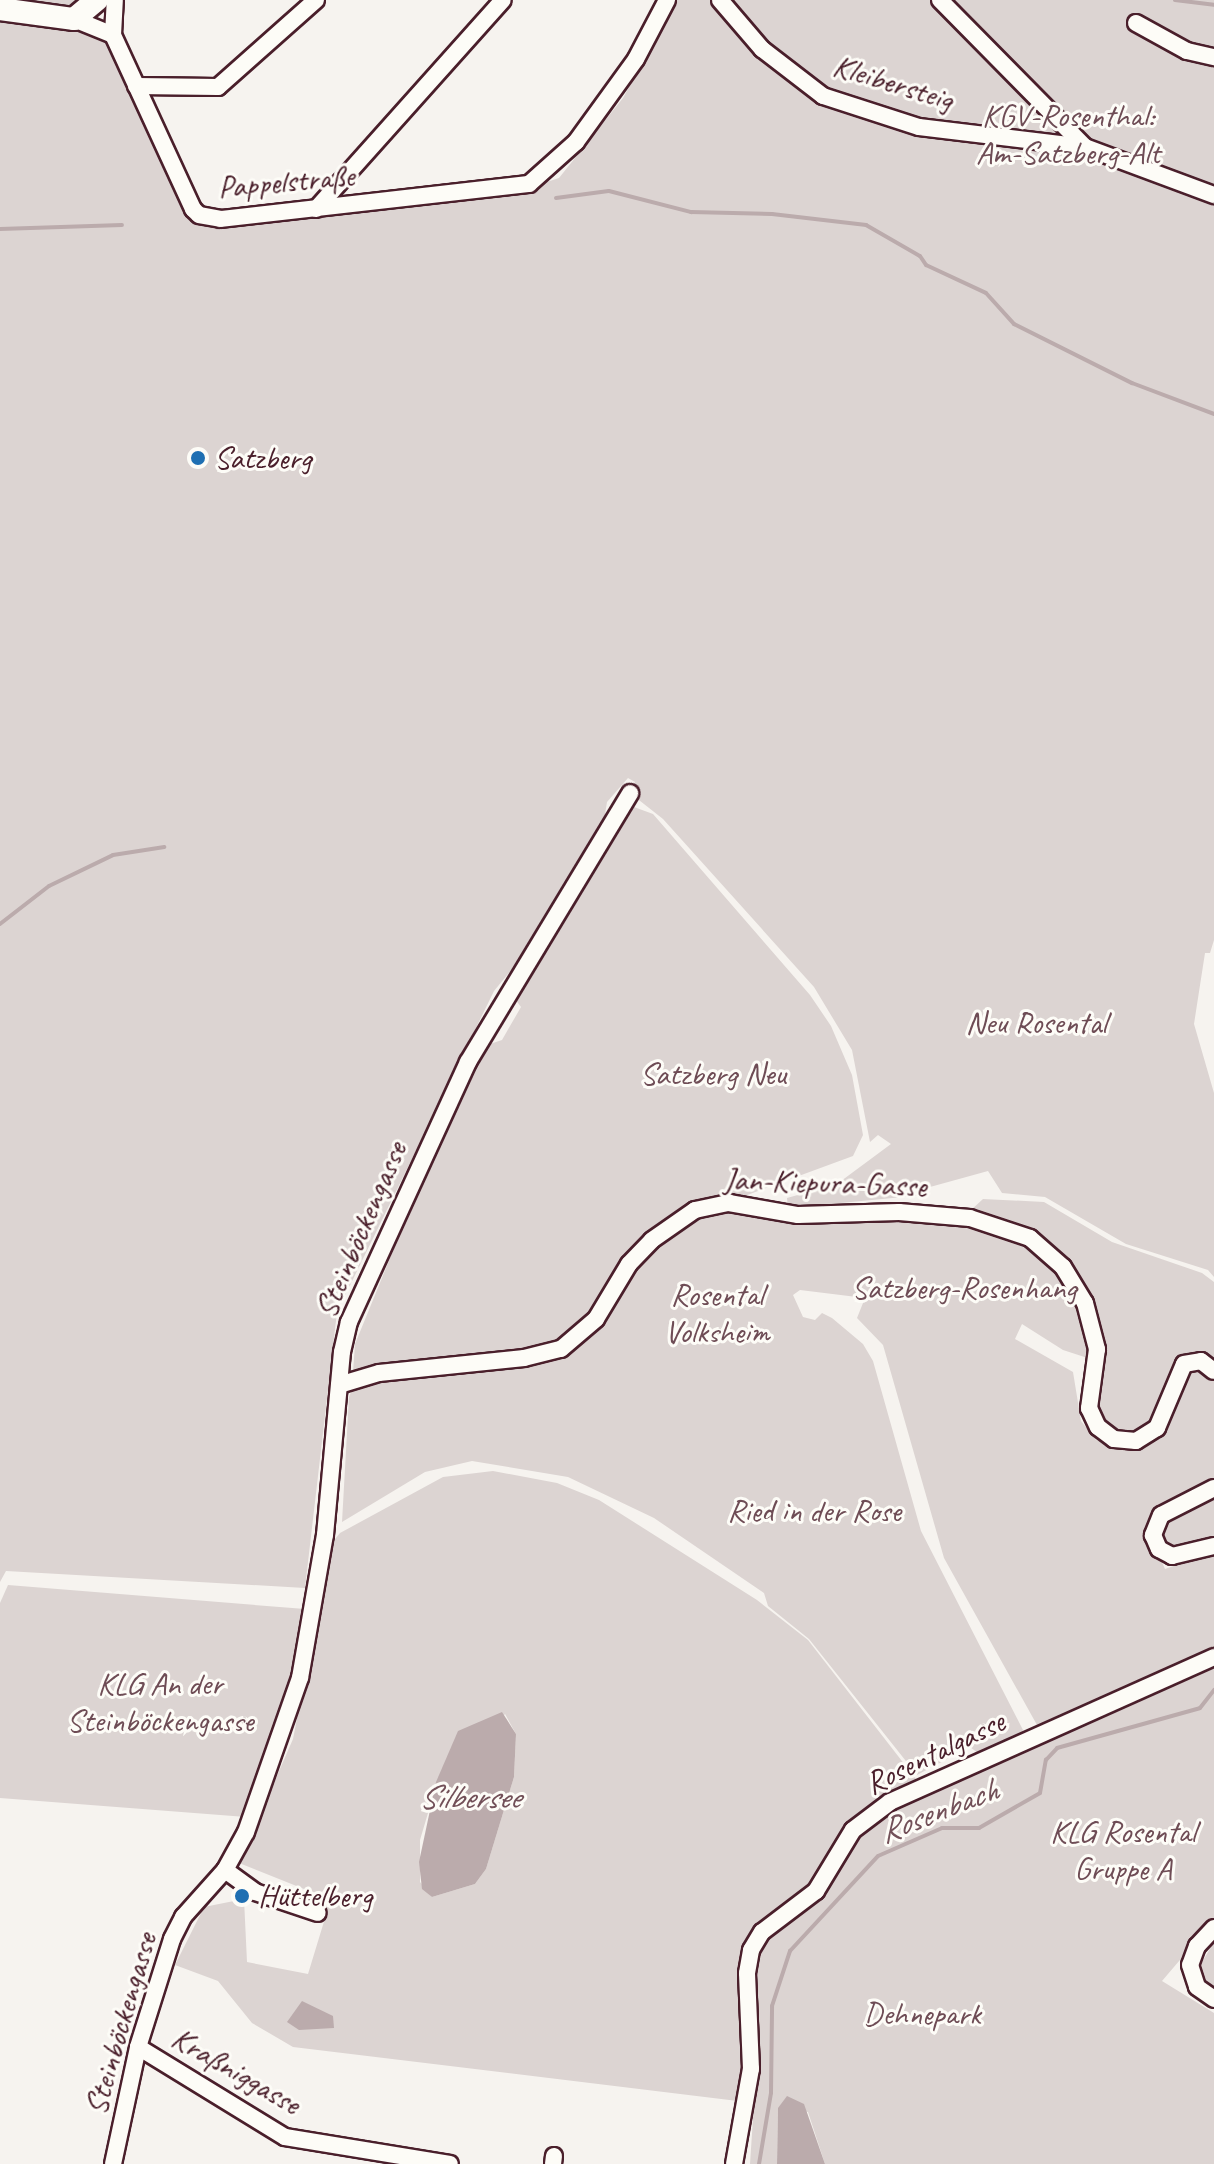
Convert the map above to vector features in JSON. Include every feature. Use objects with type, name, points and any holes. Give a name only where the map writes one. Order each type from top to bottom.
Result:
[{"type":"street","points":[[74,19],[97,0]]},
{"type":"street","name":"Pappelstraße","points":[[115,0],[113,35],[136,86],[199,215],[221,219],[529,184],[576,142],[636,59],[667,0]]},
{"type":"street","points":[[136,86],[218,87],[316,0]]},
{"type":"street","points":[[316,209],[503,0]]},
{"type":"street","name":"Kleibersteig","points":[[720,0],[762,49],[823,96],[919,127],[1085,147]]},
{"type":"street","points":[[940,0],[1085,147],[1214,195]]},
{"type":"street","points":[[0,9],[74,19],[113,35]]},
{"type":"street","points":[[1136,23],[1187,51],[1214,57]]},
{"type":"street","name":"Steinböckengasse","points":[[113,2164],[138,2047],[183,1917],[225,1870],[259,1800],[309,1645],[345,1335],[356,1304],[386,1248],[458,1081],[630,793]]},
{"type":"street","name":"Jan-Kiepura-Gasse","points":[[339,1385],[379,1373],[524,1358],[561,1349],[596,1319],[629,1264],[652,1240],[695,1210],[729,1203],[798,1215],[868,1212],[970,1218],[1030,1238],[1063,1267],[1085,1303],[1097,1349],[1089,1408],[1098,1427],[1114,1439],[1136,1441],[1157,1428],[1184,1364],[1206,1362],[1214,1371]]},
{"type":"street","points":[[1214,1488],[1161,1515],[1153,1535],[1159,1549],[1172,1556],[1214,1546]]},
{"type":"street","name":"Rosentalgasse","points":[[734,2164],[751,2069],[747,1973],[751,1950],[762,1932],[816,1891],[853,1830],[902,1796],[1214,1657]]},
{"type":"street","points":[[225,1870],[255,1892],[318,1913]]},
{"type":"street","points":[[1214,1928],[1197,1946],[1190,1965],[1197,1987],[1214,1999]]},
{"type":"street","name":"Kraßniggasse","points":[[138,2047],[285,2137],[450,2164]]},
{"type":"green space","points":[[0,0],[83,0],[198,222],[516,192],[559,178],[623,98],[677,0],[1214,0],[1214,940],[1210,953],[1205,953],[1194,1024],[1214,1093],[1214,1277],[1208,1270],[1126,1244],[1045,1197],[1002,1193],[988,1171],[930,1187],[924,1195],[788,1208],[787,1198],[837,1184],[891,1144],[878,1135],[870,1142],[852,1050],[814,987],[663,819],[630,793],[635,782],[628,778],[607,802],[602,833],[531,946],[494,991],[337,1312],[305,1588],[6,1571],[0,1582]]},
{"type":"green space","points":[[634,807],[653,814],[810,995],[831,1026],[852,1075],[863,1135],[853,1156],[742,1197],[685,1207],[641,1244],[629,1275],[680,1223],[717,1209],[958,1222],[983,1199],[1044,1202],[1112,1242],[1202,1273],[1214,1282],[1214,1538],[1184,1549],[1165,1544],[1159,1508],[1146,1526],[1165,1569],[1214,1552],[1214,1650],[1060,1721],[1037,1725],[944,1558],[883,1345],[857,1318],[865,1298],[800,1290],[793,1295],[803,1317],[815,1320],[822,1313],[832,1318],[863,1344],[873,1361],[921,1531],[1023,1730],[1019,1738],[982,1756],[970,1747],[917,1775],[809,1639],[768,1606],[764,1593],[654,1518],[568,1477],[472,1461],[425,1472],[342,1522],[349,1397],[359,1372],[353,1372],[355,1344],[437,1143],[487,1045],[502,1040],[521,1007],[515,999]],"holes":[[[1022,1324],[1063,1350],[1103,1363],[1096,1406],[1107,1426],[1131,1433],[1160,1423],[1129,1450],[1096,1440],[1081,1421],[1073,1372],[1015,1339]]]},
{"type":"green space","points":[[493,1471],[557,1483],[599,1500],[757,1600],[808,1640],[926,1792],[1214,1663],[1214,1920],[1162,1981],[1214,2013],[1214,2164],[825,2164],[808,2112],[778,2108],[777,2164],[750,2164],[754,2103],[293,2047],[252,2023],[218,1981],[175,1965],[204,1907],[244,1899],[247,1962],[308,1974],[326,1915],[318,1913],[309,1891],[239,1863],[293,1739],[331,1544],[340,1533],[443,1477]],"holes":[[[505,1714],[516,1734],[514,1777],[486,1869],[475,1884],[432,1897],[420,1882],[420,1840],[428,1813]]]},
{"type":"green space","name":"KLG An der Steinböckengasse","points":[[8,1585],[305,1609],[296,1666],[246,1817],[0,1798],[0,1603]]},
{"type":"green space","points":[[1214,1942],[1214,1994],[1199,1967]]},
{"type":"water","name":"Silbersee","points":[[502,1712],[516,1734],[514,1777],[486,1869],[475,1884],[432,1897],[422,1889],[419,1862],[436,1782],[458,1731]]},
{"type":"water","points":[[302,2001],[333,2016],[334,2028],[299,2030],[287,2022]]},
{"type":"water","points":[[787,2096],[804,2104],[825,2164],[777,2164],[778,2108]]},
{"type":"waterway","name":"Rosenbach","points":[[1175,0],[1214,5]]},
{"type":"waterway","points":[[556,198],[609,191],[691,212],[772,214],[866,225],[920,256],[926,265],[986,293],[1014,324],[1132,383],[1214,414]]},
{"type":"waterway","points":[[0,229],[122,225]]},
{"type":"waterway","points":[[0,924],[49,886],[113,855],[164,847]]},
{"type":"waterway","name":"Rosenbach","points":[[759,2164],[771,2093],[772,2006],[790,1951],[878,1856],[942,1828],[979,1828],[1040,1793],[1046,1760],[1057,1748],[1200,1708],[1214,1690]]},
{"type":"place","name":"Satzberg","points":[[198,458]]},
{"type":"place","name":"Hüttelberg","points":[[242,1896]]},
{"type":"park label","name":"KGV-Rosenthal: Am-Satzberg-Alt","points":[[1068,136]]},
{"type":"park label","name":"Neu Rosental","points":[[1036,1023]]},
{"type":"park label","name":"Satzberg Neu","points":[[713,1074]]},
{"type":"park label","name":"Satzberg-Rosenhang","points":[[964,1288]]},
{"type":"park label","name":"Rosental Volksheim","points":[[717,1314]]},
{"type":"park label","name":"Ried in der Rose","points":[[814,1511]]},
{"type":"park label","name":"KLG Rosental Gruppe A","points":[[1123,1852]]},
{"type":"park label","name":"Dehnepark","points":[[922,2014]]}]
